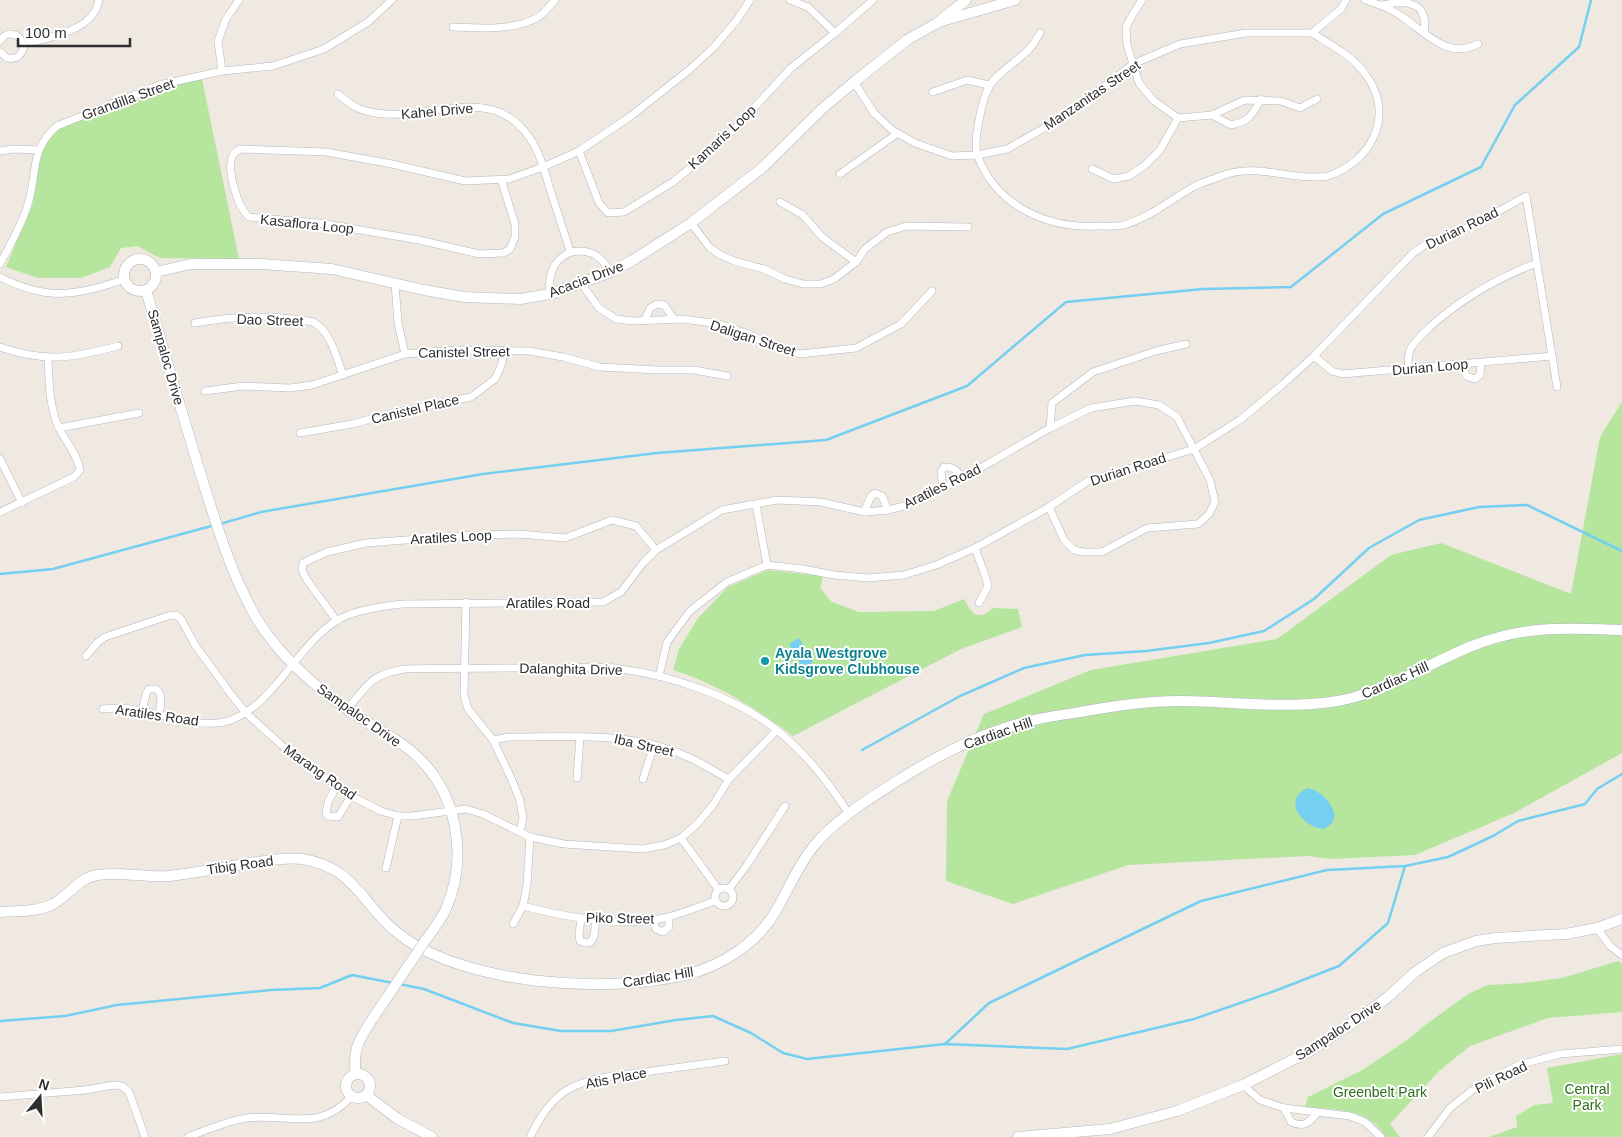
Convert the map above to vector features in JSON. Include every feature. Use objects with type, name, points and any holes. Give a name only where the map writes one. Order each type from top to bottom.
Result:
[{"type":"street","points":[[24,44],[57,36],[77,27],[94,13],[99,0]]},
{"type":"street","points":[[222,71],[218,40],[226,19],[239,0]]},
{"type":"street","name":"Grandilla Street","points":[[0,264],[29,203],[38,150],[47,135],[57,126],[159,85],[222,71],[273,66],[324,49],[368,22],[392,0]]},
{"type":"street","points":[[453,27],[514,26],[539,17],[555,0]]},
{"type":"street","points":[[543,167],[579,151],[631,116],[689,70],[719,41],[737,20],[750,0]]},
{"type":"street","points":[[790,0],[808,7],[835,33],[873,0]]},
{"type":"street","name":"Acacia Drive","points":[[156,272],[191,264],[261,264],[332,269],[464,297],[520,300],[550,294],[611,272],[691,223],[762,168],[823,108],[854,82],[907,40],[937,23],[966,0]]},
{"type":"street","name":"Acacia Drive","points":[[937,23],[1015,0]]},
{"type":"street","points":[[1142,0],[1126,27],[1127,45],[1132,64],[1139,83],[1153,100],[1178,118],[1212,115],[1245,100],[1281,101],[1300,108],[1317,99]]},
{"type":"street","points":[[1040,32],[1030,49],[989,85],[983,101],[977,131],[977,155],[992,182],[1002,194],[1026,212],[1053,222],[1084,227],[1121,226],[1144,219],[1197,185],[1230,173],[1260,171],[1296,176],[1327,177],[1353,164],[1372,144],[1379,120],[1378,96],[1365,74],[1342,52],[1312,33],[1341,9],[1346,0]]},
{"type":"street","points":[[1365,0],[1382,5],[1401,15],[1443,46],[1462,48],[1478,44]]},
{"type":"street","points":[[1382,5],[1399,0],[1415,3],[1425,18],[1424,33]]},
{"type":"street","name":"Kamaris Loop","points":[[579,151],[599,203],[608,213],[624,212],[673,182],[713,149],[791,68],[835,33]]},
{"type":"street","name":"Manzanitas Street","points":[[854,82],[874,114],[892,130],[915,143],[952,156],[977,155],[1007,149],[1067,115],[1132,64],[1180,44],[1246,33],[1312,33]]},
{"type":"street","points":[[0,41],[6,35],[13,34],[21,38],[24,44],[22,54],[16,58],[7,58],[0,52]]},
{"type":"street","points":[[933,92],[967,80],[989,85]]},
{"type":"street","name":"Kahel Drive","points":[[338,94],[353,106],[385,114],[408,114],[470,106],[500,112],[514,120],[526,132],[534,144],[570,251]]},
{"type":"street","points":[[1212,115],[1231,125],[1244,122],[1252,115],[1261,99]]},
{"type":"street","points":[[1092,169],[1114,179],[1129,176],[1144,166],[1160,150],[1178,118]]},
{"type":"street","points":[[840,174],[898,133]]},
{"type":"street","points":[[0,151],[14,149],[38,150]]},
{"type":"street","name":"Kasaflora Loop","points":[[501,179],[515,224],[515,237],[510,249],[502,253],[479,254],[419,240],[319,223],[249,217],[244,212],[237,198],[230,167],[232,156],[240,149],[326,152],[392,164],[464,181],[501,179],[509,179],[543,167]]},
{"type":"street","name":"Durian Road","points":[[659,676],[667,642],[690,611],[727,582],[767,565],[803,568],[834,575],[868,578],[904,575],[936,565],[975,548],[1049,507],[1088,481],[1194,449],[1240,420],[1314,356],[1413,253],[1432,240],[1460,231],[1526,196],[1537,263]]},
{"type":"street","points":[[780,202],[803,215],[822,236],[856,262]]},
{"type":"street","points":[[691,223],[710,248],[720,254],[734,261],[803,284],[821,284],[834,279],[856,262],[865,249],[887,232],[906,226],[968,227]]},
{"type":"street","points":[[550,294],[550,278],[555,265],[561,257],[570,251],[592,253],[602,260],[611,272]]},
{"type":"street","points":[[134,260],[145,260],[152,264],[156,272],[155,282],[146,290],[134,289],[125,279],[127,266],[134,260]]},
{"type":"street","points":[[1408,369],[1410,350],[1424,332],[1448,310],[1470,295],[1498,280],[1537,263],[1557,388]]},
{"type":"street","points":[[0,277],[37,292],[60,294],[84,292],[125,279]]},
{"type":"street","points":[[395,283],[398,323],[405,354]]},
{"type":"street","name":"Daligan Street","points":[[581,283],[599,308],[616,319],[683,319],[719,324],[750,334],[775,347],[800,354],[856,348],[901,324],[932,291]]},
{"type":"street","name":"Sampaloc Drive","points":[[146,290],[225,550],[239,586],[255,616],[266,634],[292,665],[347,710],[411,751],[438,782],[452,810],[458,864],[454,886],[446,910],[362,1034],[355,1052],[356,1074]]},
{"type":"street","points":[[646,320],[650,308],[657,304],[664,305],[674,319]]},
{"type":"street","name":"Dao Street","points":[[195,323],[220,318],[260,317],[313,322],[321,326],[326,332],[343,375]]},
{"type":"street","points":[[1050,428],[1052,403],[1093,372],[1156,351],[1186,344]]},
{"type":"street","points":[[0,348],[19,354],[48,358],[82,356],[118,346]]},
{"type":"street","name":"Canistel Street","points":[[204,391],[242,386],[297,387],[312,385],[405,354],[455,350],[505,350],[563,356],[619,369],[694,370],[727,376]]},
{"type":"street","name":"Canistel Place","points":[[300,433],[352,424],[402,411],[471,397],[495,379],[505,350]]},
{"type":"street","name":"Durian Loop","points":[[1314,356],[1332,370],[1342,374],[1552,356]]},
{"type":"street","points":[[0,512],[74,477],[80,470],[79,462],[59,428],[52,407],[48,358]]},
{"type":"street","points":[[1464,365],[1466,376],[1475,379],[1480,375],[1480,363]]},
{"type":"street","name":"Aratiles Road","points":[[103,709],[119,708],[142,711],[198,722],[216,723],[230,721],[246,713],[318,637],[337,620],[382,606],[403,604],[466,602],[582,604],[603,602],[620,592],[656,550],[722,510],[777,500],[821,502],[864,512],[888,510],[908,505],[963,478],[1050,428],[1092,408],[1135,401],[1160,405],[1177,417],[1210,480],[1215,502],[1209,514],[1198,524],[1147,528],[1102,552],[1074,550],[1064,540],[1049,507]]},
{"type":"street","points":[[59,428],[139,413]]},
{"type":"street","points":[[0,459],[22,503]]},
{"type":"street","points":[[943,488],[941,472],[944,467],[950,466],[956,469],[963,478]]},
{"type":"street","points":[[864,512],[871,496],[875,493],[882,496],[888,510]]},
{"type":"street","points":[[756,505],[767,565]]},
{"type":"street","name":"Aratiles Loop","points":[[337,620],[307,580],[302,570],[303,563],[308,560],[341,548],[366,543],[473,535],[519,534],[565,538],[612,520],[636,526],[656,550]]},
{"type":"street","points":[[975,548],[988,586],[979,603]]},
{"type":"street","points":[[466,602],[464,695],[468,709],[493,740],[512,780],[520,801],[523,818],[520,832]]},
{"type":"street","name":"Marang Road","points":[[86,656],[105,637],[176,615],[181,619],[214,672],[246,713],[287,750],[351,796],[381,811],[398,816],[466,809],[483,814],[530,837],[564,844],[643,848],[664,845],[681,838],[697,824],[713,805],[729,779],[777,730]]},
{"type":"street","name":"Cardiac Hill","points":[[455,963],[502,976],[582,984],[623,984],[661,979],[687,975],[711,967],[736,953],[763,929],[776,912],[799,867],[815,845],[832,827],[901,779],[941,755],[978,738],[1031,720],[1136,703],[1175,701],[1280,706],[1331,702],[1358,697],[1474,645],[1494,638],[1528,631],[1569,627],[1622,630]]},
{"type":"street","name":"Dalanghita Drive","points":[[347,710],[372,679],[386,672],[405,669],[619,668],[659,676],[720,697],[755,715],[777,730],[800,751],[819,773],[849,814]]},
{"type":"street","points":[[142,711],[149,689],[156,689],[160,691],[161,696],[159,715]]},
{"type":"street","name":"Iba Street","points":[[493,740],[509,737],[614,737],[654,745],[688,756],[729,779]]},
{"type":"street","points":[[577,778],[580,737]]},
{"type":"street","points":[[643,779],[654,745]]},
{"type":"street","points":[[337,785],[326,809],[328,816],[338,817],[351,796]]},
{"type":"street","points":[[729,889],[785,806]]},
{"type":"street","points":[[386,868],[398,816]]},
{"type":"street","points":[[513,924],[523,906],[527,885],[530,837]]},
{"type":"street","points":[[681,838],[718,889]]},
{"type":"street","name":"Tibig Road","points":[[0,912],[39,910],[52,905],[85,879],[98,875],[167,876],[289,858],[304,860],[331,869],[345,877],[356,885],[390,927],[405,939],[432,954],[455,963]]},
{"type":"street","points":[[718,889],[729,889],[733,898],[730,904],[720,905],[715,901],[715,893],[718,889]]},
{"type":"street","name":"Piko Street","points":[[523,906],[581,918],[653,920],[669,917],[715,901]]},
{"type":"street","points":[[653,920],[656,929],[663,932],[669,928],[669,917]]},
{"type":"street","points":[[581,918],[579,935],[580,940],[585,944],[591,942],[594,936],[596,919]]},
{"type":"street","name":"Sampaloc Drive","points":[[1018,1137],[1112,1133],[1177,1111],[1243,1084],[1312,1050],[1358,1019],[1388,997],[1414,973],[1443,954],[1476,941],[1495,938],[1566,934],[1597,928],[1622,919]]},
{"type":"street","points":[[1597,928],[1610,946],[1622,955]]},
{"type":"street","name":"Pili Road","points":[[1428,1137],[1450,1108],[1479,1085],[1519,1065],[1560,1054],[1622,1049]]},
{"type":"street","name":"Atis Place","points":[[530,1137],[538,1120],[549,1105],[565,1092],[583,1082],[725,1061]]},
{"type":"street","points":[[356,1074],[364,1075],[369,1081],[370,1088],[366,1095],[359,1098],[352,1096],[347,1089],[347,1081],[352,1076],[356,1074]]},
{"type":"street","points":[[1243,1084],[1260,1100],[1284,1108],[1350,1116],[1365,1122],[1381,1137]]},
{"type":"street","points":[[0,1097],[86,1090],[114,1085],[122,1086],[129,1092],[145,1137]]},
{"type":"street","points":[[366,1095],[398,1119],[432,1137]]},
{"type":"street","points":[[188,1137],[226,1122],[247,1118],[267,1117],[302,1120],[318,1117],[331,1113],[343,1106],[352,1096]]},
{"type":"street","points":[[1284,1108],[1288,1119],[1300,1125],[1307,1124],[1317,1113]]},
{"type":"green space","points":[[202,79],[239,259],[160,258],[137,246],[121,248],[110,267],[81,278],[38,278],[6,267],[33,203],[40,151],[50,135],[59,128],[159,88]]},
{"type":"green space","points":[[1622,402],[1622,753],[1514,813],[1415,855],[1331,859],[1308,856],[1128,865],[1013,904],[946,881],[947,801],[984,714],[1091,670],[1277,639],[1391,555],[1441,543],[1571,594],[1600,437]]},
{"type":"green space","points":[[768,570],[823,576],[820,588],[832,602],[859,612],[934,611],[964,599],[970,609],[979,615],[993,608],[1018,609],[1022,627],[961,649],[793,736],[736,698],[705,682],[673,670],[679,649],[698,618],[728,587]]},
{"type":"green space","name":"Greenbelt Park","points":[[1618,961],[1622,964],[1622,1012],[1548,1018],[1470,1046],[1439,1071],[1390,1124],[1400,1137],[1386,1137],[1370,1120],[1360,1115],[1339,1110],[1305,1107],[1308,1097],[1364,1069],[1410,1038],[1468,994],[1488,985],[1562,978]]},
{"type":"green space","name":"Central Park","points":[[1622,1054],[1622,1137],[1489,1137],[1517,1127],[1516,1116],[1534,1105],[1553,1103],[1547,1068]]},
{"type":"water","points":[[799,638],[813,662],[803,668],[789,644]]},
{"type":"water","points":[[1308,788],[1325,798],[1331,805],[1335,815],[1332,823],[1324,829],[1308,823],[1302,818],[1295,806],[1296,799],[1300,793]]},
{"type":"waterway","points":[[220,524],[261,512],[483,474],[657,453],[826,440],[967,386],[1066,302],[1203,289],[1291,287],[1383,214],[1481,167],[1515,105],[1579,47],[1591,0]]},
{"type":"waterway","points":[[862,750],[960,696],[1024,668],[1085,655],[1146,651],[1209,643],[1264,631],[1314,599],[1369,548],[1419,520],[1479,507],[1527,505],[1622,551]]},
{"type":"waterway","points":[[0,574],[53,569],[215,525]]},
{"type":"waterway","points":[[945,1044],[989,1003],[1201,901],[1327,870],[1405,866],[1448,857],[1493,836],[1518,821],[1585,804],[1597,789],[1622,774]]},
{"type":"waterway","points":[[399,984],[424,989],[513,1023],[561,1031],[611,1031],[713,1016],[751,1033],[783,1053],[807,1059],[945,1044],[1067,1049],[1194,1019],[1339,966],[1388,923],[1405,866]]},
{"type":"waterway","points":[[0,1021],[65,1016],[117,1005],[271,990],[320,988],[352,975],[393,983]]},
{"type":"place","name":"Ayala Westgrove Kidsgrove Clubhouse","points":[[765,661]]}]
